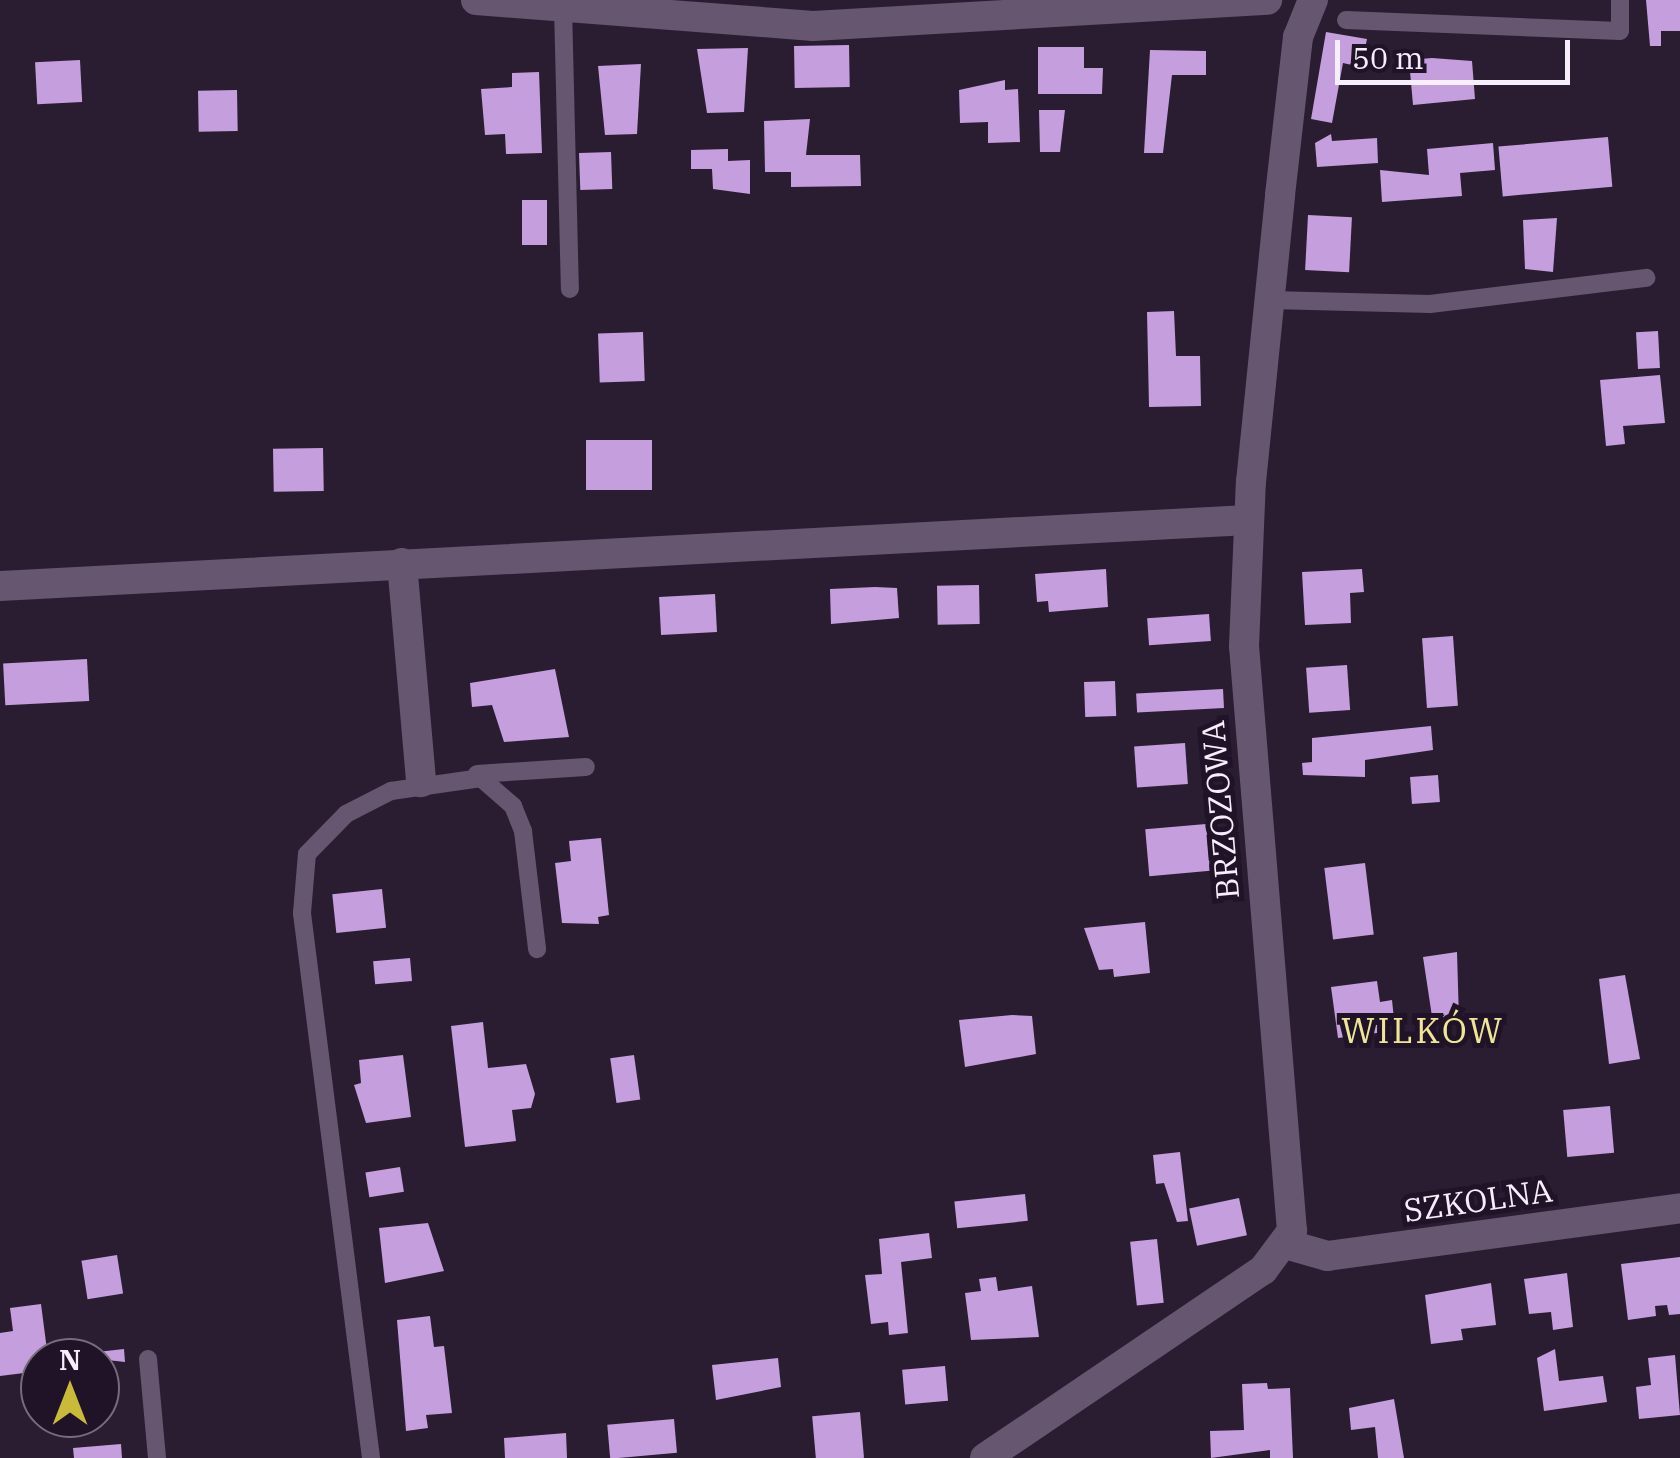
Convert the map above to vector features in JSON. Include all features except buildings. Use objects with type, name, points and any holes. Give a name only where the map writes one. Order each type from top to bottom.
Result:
[{"type":"street","points":[[476,0],[813,26],[1267,0]]},
{"type":"street","name":"BRZOZOWA","points":[[1289,1245],[1292,1199],[1245,702],[1248,520],[1294,60],[1313,0]]},
{"type":"street","points":[[0,586],[1248,520]]},
{"type":"street","points":[[402,562],[420,782]]},
{"type":"street","name":"SZKOLNA","points":[[1289,1245],[1327,1256],[1680,1208]]},
{"type":"street","points":[[984,1458],[1289,1245]]},
{"type":"lane","points":[[1379,22],[1380,0]]},
{"type":"lane","points":[[1346,20],[1620,31],[1620,0]]},
{"type":"lane","points":[[563,7],[570,289]]},
{"type":"lane","points":[[1270,300],[1430,304],[1646,278]]},
{"type":"lane","points":[[371,1458],[304,878],[307,854],[346,814],[420,782],[461,774],[586,767]]},
{"type":"lane","points":[[461,774],[498,786],[512,806],[537,949]]},
{"type":"lane","points":[[148,1359],[157,1458]]},
{"type":"district","name":"WILKÓW","points":[[1423,1030]]}]
